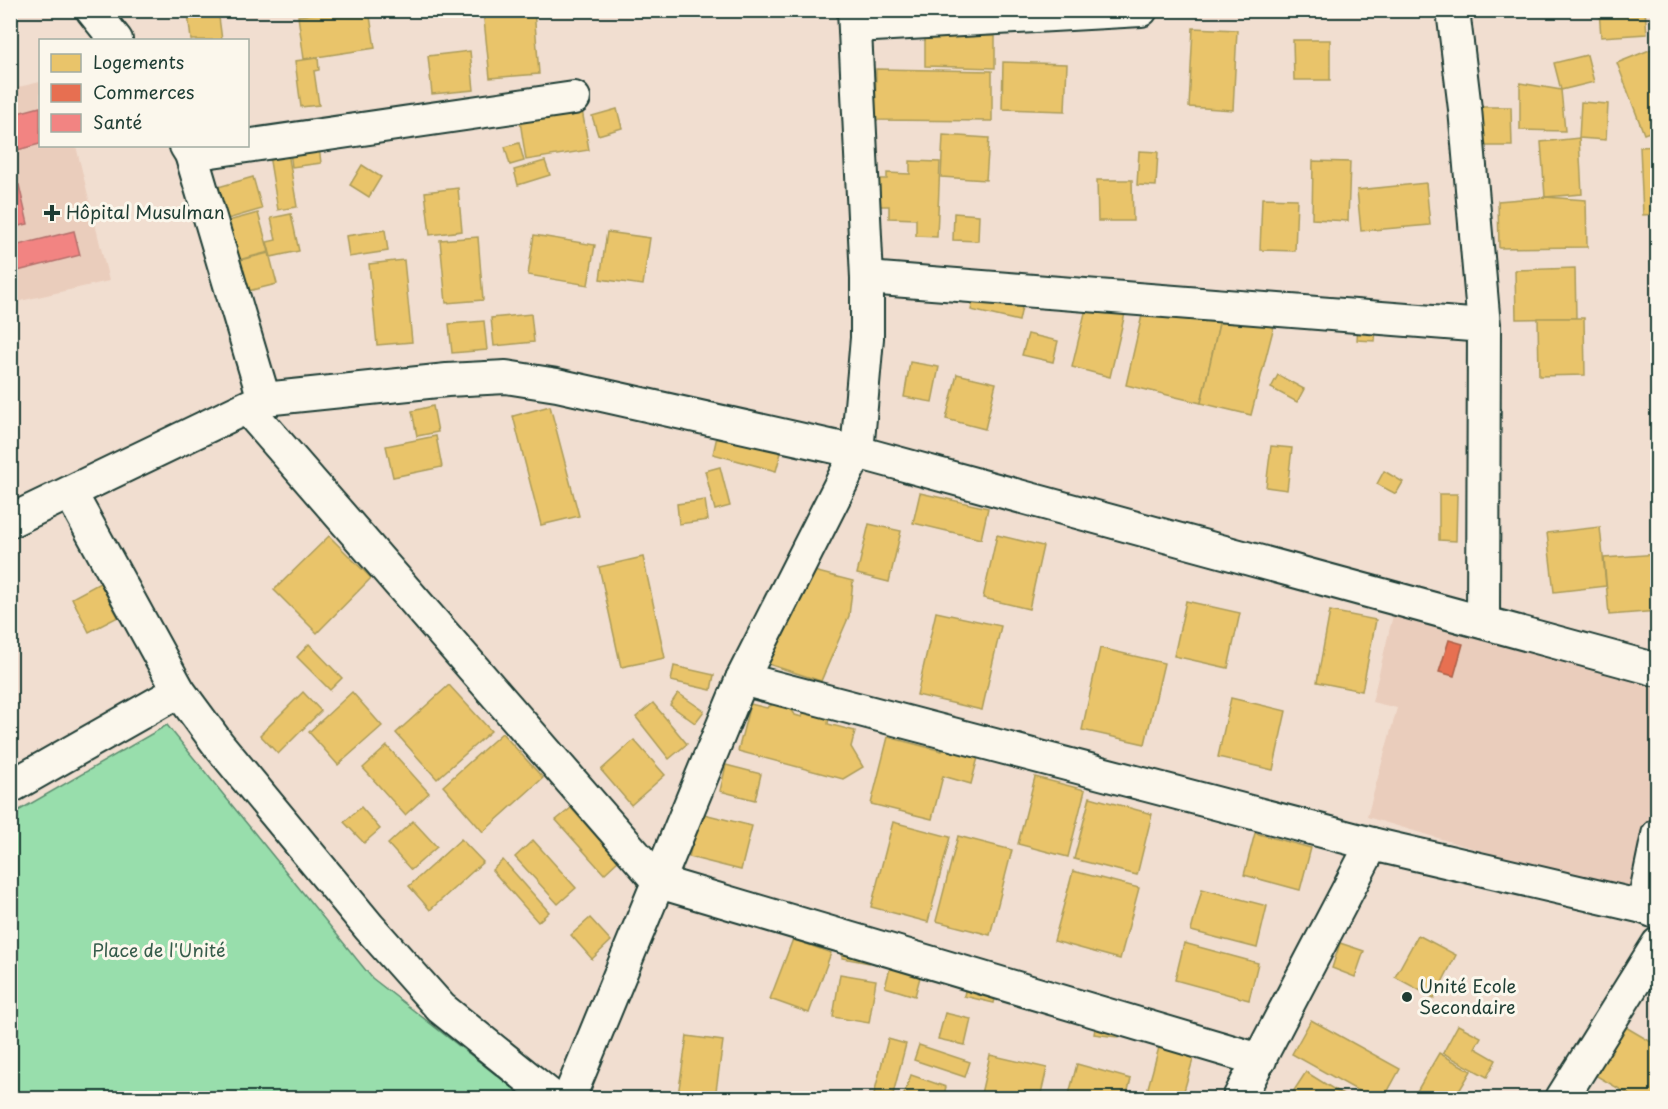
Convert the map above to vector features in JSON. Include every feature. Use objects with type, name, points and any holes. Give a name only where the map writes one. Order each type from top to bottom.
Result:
[{"type":"street","points":[[92,10],[115,39]]},
{"type":"street","points":[[570,1098],[742,679],[857,452],[867,338],[867,278],[855,18],[1141,10]]},
{"type":"street","points":[[1453,10],[1485,326],[1483,622]]},
{"type":"street","points":[[249,142],[574,98]]},
{"type":"street","points":[[211,147],[189,150],[256,404],[659,882],[1260,1060]]},
{"type":"street","points":[[867,278],[1485,326]]},
{"type":"street","points":[[10,521],[71,494],[256,404],[447,380],[506,377],[557,385],[857,452],[1658,670]]},
{"type":"street","points":[[71,494],[179,691],[218,744],[369,927],[441,1008],[553,1098]]},
{"type":"street","points":[[742,679],[1372,844],[1650,910],[1658,835]]},
{"type":"street","points":[[10,787],[179,691]]},
{"type":"street","points":[[1239,1098],[1372,844]]},
{"type":"street","points":[[1562,1098],[1658,944]]},
{"type":"shaded area","name":"Hôpital Musulman","points":[[39,82],[39,147],[76,147],[109,281],[11,303],[10,89]]},
{"type":"shaded area","points":[[1396,603],[1657,679],[1657,782],[1636,897],[1367,817],[1397,708],[1372,702]]},
{"type":"green space","name":"Place de l'Unité","points":[[167,725],[372,978],[526,1098],[11,1098],[11,815]]},
{"type":"building: Logements","points":[[218,10],[222,39],[191,39],[188,13]]},
{"type":"building: Logements","points":[[340,10],[369,10],[375,48],[304,59],[298,16]]},
{"type":"building: Logements","points":[[483,10],[534,10],[539,74],[490,78]]},
{"type":"building: Logements","points":[[1599,10],[1645,10],[1647,34],[1601,37]]},
{"type":"building: Logements","points":[[1193,28],[1237,30],[1233,110],[1189,107]]},
{"type":"building: Logements","points":[[925,35],[995,36],[995,68],[925,66]]},
{"type":"building: Logements","points":[[1293,40],[1330,40],[1330,80],[1294,80]]},
{"type":"building: Logements","points":[[1652,49],[1658,62],[1658,129],[1644,134],[1617,63]]},
{"type":"building: Logements","points":[[470,51],[474,90],[432,94],[428,56]]},
{"type":"building: Logements","points":[[1587,55],[1594,82],[1561,90],[1554,63]]},
{"type":"building: Logements","points":[[318,58],[319,70],[314,71],[319,105],[301,107],[295,61]]},
{"type":"building: Logements","points":[[1003,62],[1067,64],[1065,111],[1002,109]]},
{"type":"building: Logements","points":[[876,69],[992,71],[992,121],[875,120]]},
{"type":"building: Logements","points":[[1520,83],[1561,90],[1565,131],[1520,130]]},
{"type":"building: Logements","points":[[1581,102],[1608,104],[1606,140],[1579,138]]},
{"type":"building: Logements","points":[[1479,107],[1511,107],[1512,146],[1482,146]]},
{"type":"building: Logements","points":[[617,109],[622,128],[598,135],[592,116]]},
{"type":"building: Logements","points":[[582,110],[589,150],[526,160],[520,121]]},
{"type":"building: Logements","points":[[943,135],[989,138],[986,180],[941,177]]},
{"type":"building: Logements","points":[[1579,138],[1582,194],[1545,197],[1541,142]]},
{"type":"building: Logements","points":[[519,143],[524,161],[510,165],[505,147]]},
{"type":"building: Logements","points":[[1658,146],[1658,214],[1643,215],[1640,147]]},
{"type":"building: Logements","points":[[319,147],[321,163],[292,167],[290,151]]},
{"type":"building: Logements","points":[[1139,151],[1158,152],[1156,186],[1137,185]]},
{"type":"building: Logements","points":[[288,152],[297,207],[278,210],[269,155]]},
{"type":"building: Logements","points":[[545,161],[550,175],[518,185],[514,170]]},
{"type":"building: Logements","points":[[910,161],[940,162],[937,237],[916,236],[916,219],[889,218],[889,206],[876,206],[878,179],[887,179],[887,173],[910,174]]},
{"type":"building: Logements","points":[[1313,161],[1350,162],[1348,221],[1312,219]]},
{"type":"building: Logements","points":[[362,165],[381,177],[369,197],[350,185]]},
{"type":"building: Logements","points":[[253,177],[262,209],[217,222],[208,190]]},
{"type":"building: Logements","points":[[1097,180],[1132,180],[1133,221],[1098,221]]},
{"type":"building: Logements","points":[[1426,183],[1430,225],[1361,231],[1357,190]]},
{"type":"building: Logements","points":[[458,188],[462,231],[430,235],[425,192]]},
{"type":"building: Logements","points":[[1545,197],[1586,200],[1587,247],[1499,248],[1498,201]]},
{"type":"building: Logements","points":[[1262,198],[1297,199],[1295,251],[1260,250]]},
{"type":"building: Logements","points":[[258,213],[269,252],[231,262],[221,223]]},
{"type":"building: Logements","points":[[954,213],[979,215],[978,241],[953,240]]},
{"type":"building: Logements","points":[[291,214],[299,251],[271,257],[267,242],[276,240],[271,218]]},
{"type":"building: Logements","points":[[385,230],[388,251],[349,257],[346,236]]},
{"type":"building: Logements","points":[[607,232],[650,238],[643,285],[600,279]]},
{"type":"building: Logements","points":[[534,235],[595,245],[588,285],[528,275]]},
{"type":"building: Logements","points":[[478,237],[483,300],[446,303],[440,240]]},
{"type":"building: Logements","points":[[269,253],[277,284],[248,291],[240,260]]},
{"type":"building: Logements","points":[[404,260],[412,342],[377,345],[369,264]]},
{"type":"building: Logements","points":[[1575,268],[1576,318],[1516,319],[1515,270]]},
{"type":"building: Logements","points":[[976,287],[1024,298],[1019,321],[971,310]]},
{"type":"building: Logements","points":[[1089,296],[1127,305],[1110,377],[1072,367]]},
{"type":"building: Logements","points":[[1146,298],[1221,315],[1201,403],[1126,385]]},
{"type":"building: Logements","points":[[531,314],[534,342],[494,346],[491,318]]},
{"type":"building: Logements","points":[[1377,314],[1375,341],[1357,340],[1358,326]]},
{"type":"building: Logements","points":[[1221,315],[1274,326],[1251,415],[1201,403]]},
{"type":"building: Logements","points":[[1538,318],[1584,318],[1585,375],[1539,376]]},
{"type":"building: Logements","points":[[484,321],[487,350],[452,353],[449,324]]},
{"type":"building: Logements","points":[[1028,334],[1058,341],[1053,362],[1022,355]]},
{"type":"building: Logements","points":[[910,362],[939,367],[932,402],[904,397]]},
{"type":"building: Logements","points":[[957,374],[996,383],[985,429],[946,419]]},
{"type":"building: Logements","points":[[1278,375],[1304,389],[1297,402],[1271,388]]},
{"type":"building: Logements","points":[[433,406],[438,432],[417,436],[412,411]]},
{"type":"building: Logements","points":[[550,406],[579,516],[541,525],[513,416]]},
{"type":"building: Logements","points":[[718,432],[782,449],[776,471],[713,454]]},
{"type":"building: Logements","points":[[436,436],[442,467],[393,477],[386,446]]},
{"type":"building: Logements","points":[[1271,446],[1292,448],[1287,490],[1266,487]]},
{"type":"building: Logements","points":[[720,467],[730,506],[715,510],[705,471]]},
{"type":"building: Logements","points":[[1384,471],[1403,482],[1396,494],[1377,484]]},
{"type":"building: Logements","points":[[920,493],[988,508],[981,539],[913,523]]},
{"type":"building: Logements","points":[[1439,494],[1457,494],[1456,541],[1439,540]]},
{"type":"building: Logements","points":[[705,500],[708,520],[679,524],[677,504]]},
{"type":"building: Logements","points":[[869,524],[901,531],[889,582],[857,574]]},
{"type":"building: Logements","points":[[1600,527],[1606,586],[1554,592],[1547,533]]},
{"type":"building: Logements","points":[[997,535],[1043,546],[1029,609],[983,598]]},
{"type":"building: Logements","points":[[329,536],[371,578],[317,633],[274,590]]},
{"type":"building: Logements","points":[[1658,554],[1658,611],[1609,615],[1604,558]]},
{"type":"building: Logements","points":[[643,557],[665,658],[621,667],[599,567]]},
{"type":"building: Logements","points":[[802,568],[853,581],[849,616],[821,681],[768,664]]},
{"type":"building: Logements","points":[[100,583],[118,617],[89,632],[72,598]]},
{"type":"building: Logements","points":[[1186,601],[1240,613],[1228,668],[1174,656]]},
{"type":"building: Logements","points":[[1330,611],[1376,620],[1362,691],[1317,682]]},
{"type":"building: Logements","points":[[936,612],[1001,626],[982,710],[917,695]]},
{"type":"building: Logements","points":[[309,644],[342,678],[330,690],[297,657]]},
{"type":"building: Logements","points":[[1100,648],[1164,663],[1145,744],[1082,730]]},
{"type":"building: Logements","points":[[674,666],[714,675],[711,690],[671,681]]},
{"type":"building: Logements","points":[[449,685],[491,731],[437,779],[396,733]]},
{"type":"building: Logements","points":[[303,692],[321,711],[278,754],[260,735]]},
{"type":"building: Logements","points":[[352,692],[382,726],[338,765],[309,732]]},
{"type":"building: Logements","points":[[678,693],[704,711],[695,723],[670,705]]},
{"type":"building: Logements","points":[[784,697],[795,715],[802,717],[804,709],[829,716],[828,724],[855,731],[851,747],[863,767],[843,779],[738,751],[750,704],[767,708]]},
{"type":"building: Logements","points":[[1231,698],[1286,711],[1273,770],[1218,757]]},
{"type":"building: Logements","points":[[653,703],[687,744],[669,759],[636,717]]},
{"type":"building: Logements","points":[[502,733],[543,778],[483,832],[443,786]]},
{"type":"building: Logements","points":[[888,737],[942,751],[946,737],[981,746],[971,784],[943,776],[932,819],[871,804]]},
{"type":"building: Logements","points":[[634,740],[665,775],[631,805],[601,770]]},
{"type":"building: Logements","points":[[387,746],[429,793],[405,815],[363,768]]},
{"type":"building: Logements","points":[[726,765],[761,774],[755,800],[720,791]]},
{"type":"building: Logements","points":[[1035,777],[1085,790],[1068,857],[1018,844]]},
{"type":"building: Logements","points":[[1090,797],[1152,814],[1137,875],[1074,859]]},
{"type":"building: Logements","points":[[361,807],[380,829],[364,843],[344,822]]},
{"type":"building: Logements","points":[[571,808],[618,861],[604,874],[556,820]]},
{"type":"building: Logements","points":[[700,813],[752,826],[741,870],[689,857]]},
{"type":"building: Logements","points":[[413,821],[437,847],[411,870],[388,844]]},
{"type":"building: Logements","points":[[893,822],[950,837],[928,922],[871,907]]},
{"type":"building: Logements","points":[[1255,833],[1311,848],[1300,890],[1244,875]]},
{"type":"building: Logements","points":[[958,836],[1012,850],[990,935],[936,921]]},
{"type":"building: Logements","points":[[461,839],[483,862],[430,910],[409,886]]},
{"type":"building: Logements","points":[[533,840],[576,888],[558,904],[515,857]]},
{"type":"building: Logements","points":[[503,860],[549,912],[538,922],[492,870]]},
{"type":"building: Logements","points":[[1073,871],[1139,888],[1120,959],[1054,941]]},
{"type":"building: Logements","points":[[1202,889],[1267,906],[1257,948],[1191,931]]},
{"type":"building: Logements","points":[[590,918],[611,941],[592,959],[571,935]]},
{"type":"building: Logements","points":[[1418,935],[1456,955],[1434,998],[1395,977]]},
{"type":"building: Logements","points":[[793,939],[831,953],[809,1013],[770,999]]},
{"type":"building: Logements","points":[[845,939],[873,944],[869,963],[842,958]]},
{"type":"building: Logements","points":[[1184,943],[1258,963],[1249,1000],[1175,980]]},
{"type":"building: Logements","points":[[1340,943],[1364,951],[1355,977],[1332,968]]},
{"type":"building: Logements","points":[[894,953],[924,962],[915,996],[885,987]]},
{"type":"building: Logements","points":[[840,974],[876,980],[869,1023],[833,1017]]},
{"type":"building: Logements","points":[[967,980],[998,986],[994,1003],[964,996]]},
{"type":"building: Logements","points":[[945,1013],[971,1019],[965,1045],[938,1039]]},
{"type":"building: Logements","points":[[1097,1018],[1119,1021],[1117,1037],[1094,1034]]},
{"type":"building: Logements","points":[[1311,1020],[1400,1069],[1384,1098],[1371,1098],[1292,1054]]},
{"type":"building: Logements","points":[[1458,1025],[1481,1037],[1475,1048],[1496,1060],[1487,1077],[1443,1053]]},
{"type":"building: Logements","points":[[1624,1026],[1658,1046],[1658,1098],[1635,1098],[1595,1075]]},
{"type":"building: Logements","points":[[687,1036],[723,1041],[715,1098],[678,1095]]},
{"type":"building: Logements","points":[[888,1039],[906,1044],[892,1098],[873,1098]]},
{"type":"building: Logements","points":[[1161,1040],[1196,1049],[1182,1098],[1157,1098],[1146,1095]]},
{"type":"building: Logements","points":[[919,1045],[970,1062],[965,1077],[914,1060]]},
{"type":"building: Logements","points":[[1439,1053],[1471,1071],[1455,1098],[1413,1098]]},
{"type":"building: Logements","points":[[990,1055],[1047,1068],[1040,1098],[980,1098]]},
{"type":"building: Logements","points":[[1077,1064],[1131,1079],[1126,1098],[1068,1098]]},
{"type":"building: Logements","points":[[1306,1072],[1348,1098],[1289,1098]]},
{"type":"building: Logements","points":[[911,1075],[946,1087],[943,1098],[903,1097]]},
{"type":"building: Commerces","points":[[1449,640],[1463,644],[1454,676],[1439,672]]},
{"type":"building: Santé","points":[[39,107],[39,144],[10,152],[10,115]]},
{"type":"building: Santé","points":[[19,185],[28,224],[10,228],[10,187]]},
{"type":"building: Santé","points":[[74,231],[80,255],[10,273],[10,247]]},
{"type":"place","name":"Hôpital Musulman","points":[[52,213]]},
{"type":"place","name":"Unité Ecole Secondaire","points":[[1407,997]]}]
